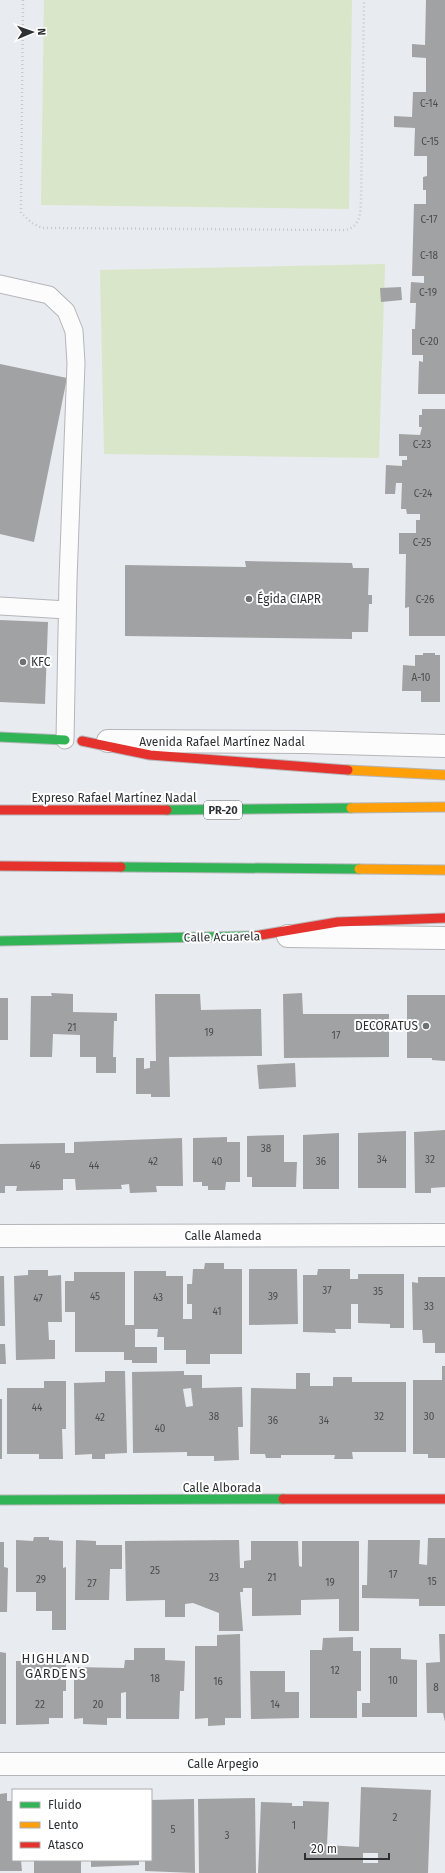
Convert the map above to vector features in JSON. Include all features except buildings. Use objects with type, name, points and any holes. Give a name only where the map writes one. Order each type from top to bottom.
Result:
[{"type":"main road","name":"Avenida Rafael Martínez Nadal","points":[[0,737],[74,741]]},
{"type":"main road","points":[[74,741],[150,755],[351,770],[445,775]]},
{"type":"main road","name":"Expreso Rafael Martínez Nadal","points":[[0,810],[97,811],[445,807]]},
{"type":"main road","points":[[0,866],[445,870]]},
{"type":"main road","points":[[255,936],[338,922],[445,918]]},
{"type":"main road","name":"Calle Acuarela","points":[[0,941],[255,936]]},
{"type":"main road","name":"Calle Alborada","points":[[0,1500],[445,1499]]},
{"type":"street","name":"Avenida Rafael Martínez Nadal","points":[[74,741],[305,742],[445,746]]},
{"type":"street","name":"Calle Acuarela","points":[[255,936],[445,938]]},
{"type":"street","name":"Calle Alameda","points":[[0,1236],[445,1235]]},
{"type":"street","name":"Calle Arpegio","points":[[0,1764],[445,1764]]},
{"type":"lane","points":[[0,284],[49,295],[66,311],[74,331],[76,363],[67,610],[74,741]]},
{"type":"lane","points":[[0,606],[67,610]]},
{"type":"path","points":[[23,0],[21,213],[32,223],[42,228],[346,230],[352,228],[357,223],[361,204],[364,0]]},
{"type":"green space","points":[[44,0],[352,0],[349,209],[41,205]]},
{"type":"green space","points":[[385,264],[379,458],[104,454],[100,270]]},
{"type":"traffic: fast","points":[[0,737],[65,740]]},
{"type":"traffic: fast","points":[[167,810],[351,808]]},
{"type":"traffic: fast","points":[[121,867],[359,869]]},
{"type":"traffic: fast","points":[[0,941],[255,936]]},
{"type":"traffic: fast","points":[[0,1500],[283,1499]]},
{"type":"traffic: slow","points":[[348,770],[445,775]]},
{"type":"traffic: slow","points":[[351,808],[445,807]]},
{"type":"traffic: slow","points":[[359,869],[445,870]]},
{"type":"traffic: jam","points":[[82,741],[150,755],[348,770]]},
{"type":"traffic: jam","points":[[0,810],[167,810]]},
{"type":"traffic: jam","points":[[0,866],[121,867]]},
{"type":"traffic: jam","points":[[255,936],[338,922],[445,918]]},
{"type":"traffic: jam","points":[[283,1499],[445,1499]]},
{"type":"place","name":"Égida CIAPR","points":[[249,599]]},
{"type":"place","name":"KFC","points":[[23,662]]},
{"type":"place","name":"DECORATUS","points":[[426,1026]]},
{"type":"district","name":"HIGHLAND GARDENS","points":[[56,1666]]}]
